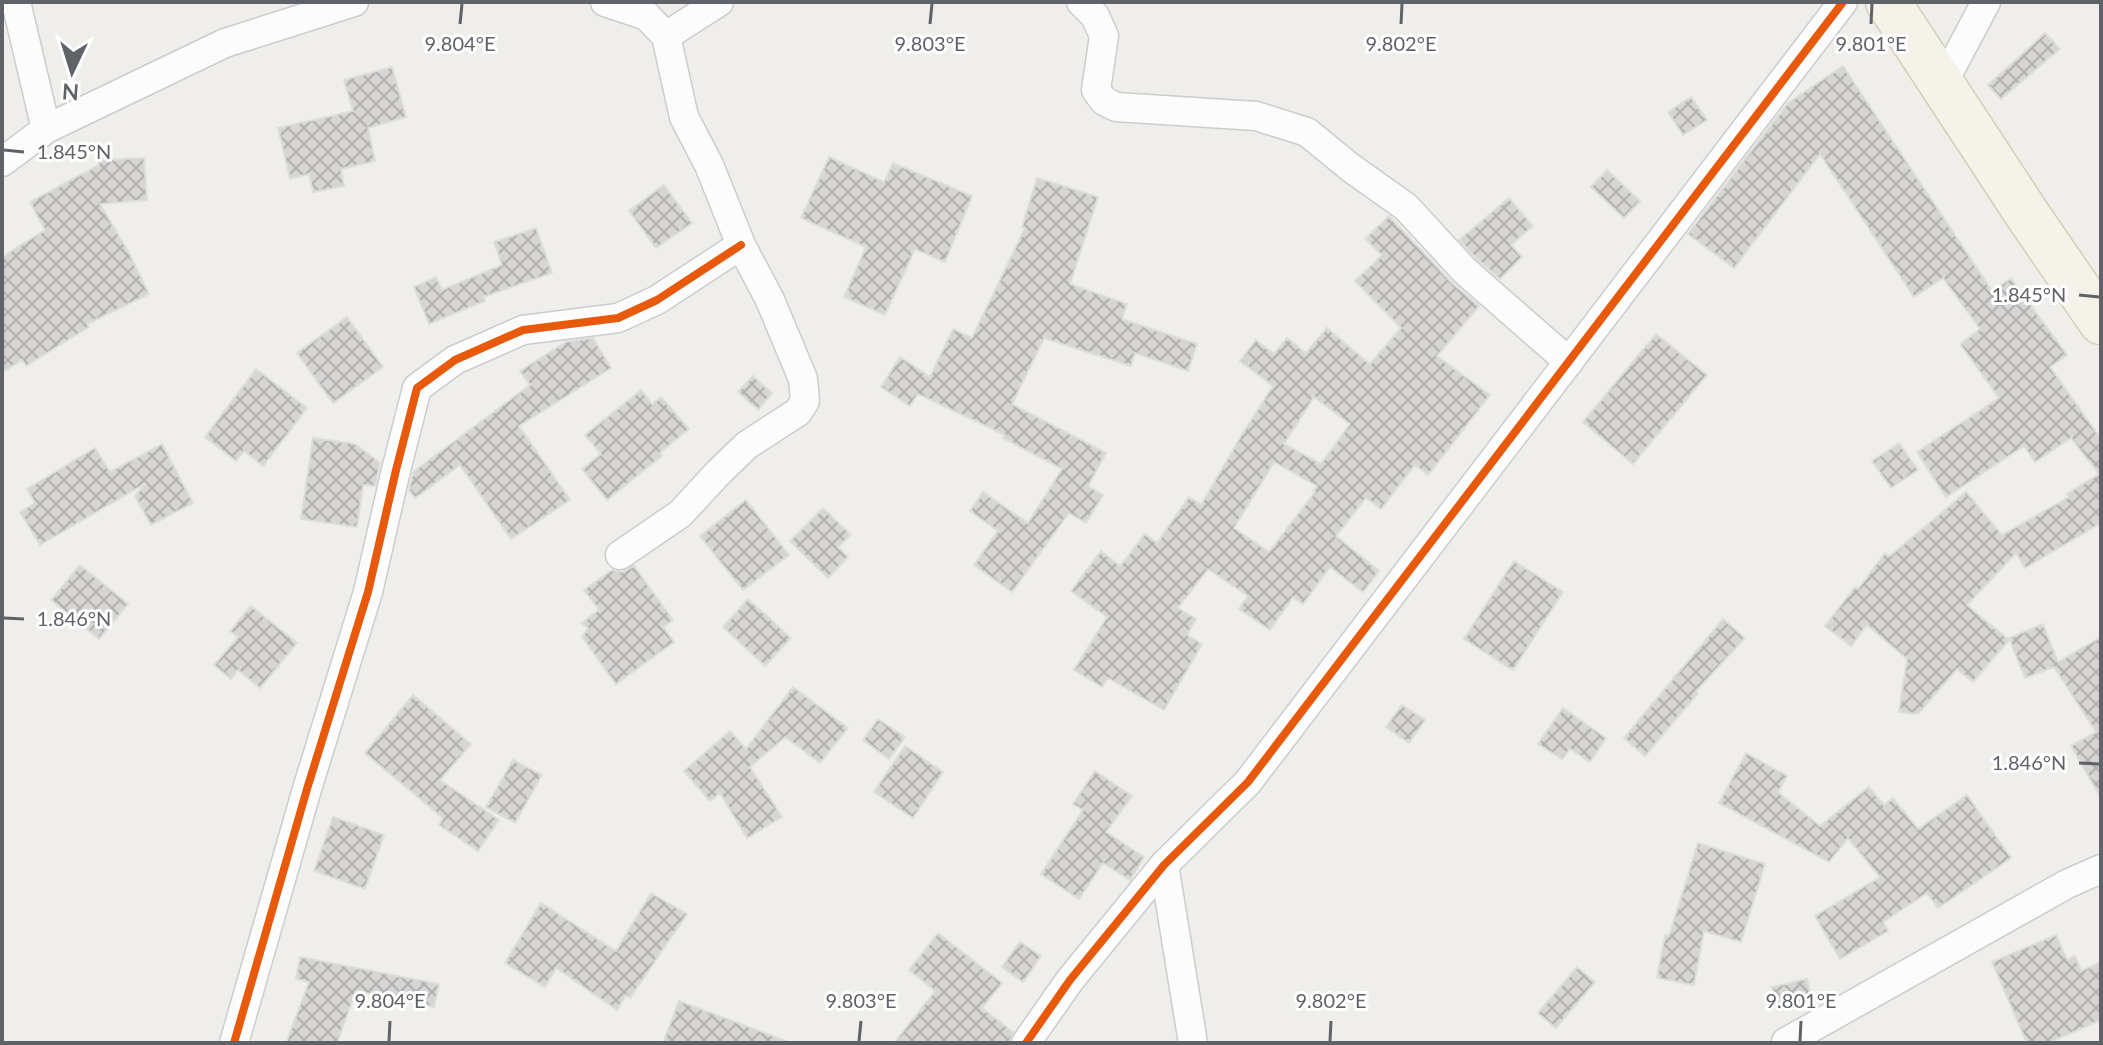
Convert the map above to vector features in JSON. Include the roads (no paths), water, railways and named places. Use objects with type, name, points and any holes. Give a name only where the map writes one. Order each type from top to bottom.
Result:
[{"type":"main road","points":[[1888,2],[2101,322]]},
{"type":"street","points":[[16,2],[46,129]]},
{"type":"street","points":[[2,162],[46,129],[225,43],[354,2]]},
{"type":"street","points":[[605,2],[649,18],[719,2]]},
{"type":"street","points":[[1081,2],[1095,16],[1104,36],[1096,90],[1104,101],[1116,107],[1256,116],[1307,132],[1406,207],[1465,271],[1569,362]]},
{"type":"street","points":[[1026,1043],[1070,980],[1164,865],[1248,782],[1843,2]]},
{"type":"street","points":[[1942,85],[1986,2]]},
{"type":"street","points":[[620,555],[680,514],[747,445],[798,412],[805,401],[803,379],[770,300],[741,245],[709,165],[684,117],[649,18]]},
{"type":"street","points":[[234,1043],[368,592],[417,388],[455,360],[523,330],[618,318],[657,300],[741,245]]},
{"type":"street","points":[[1164,865],[1193,1043]]},
{"type":"street","points":[[1786,1042],[2067,884],[2101,869]]}]
